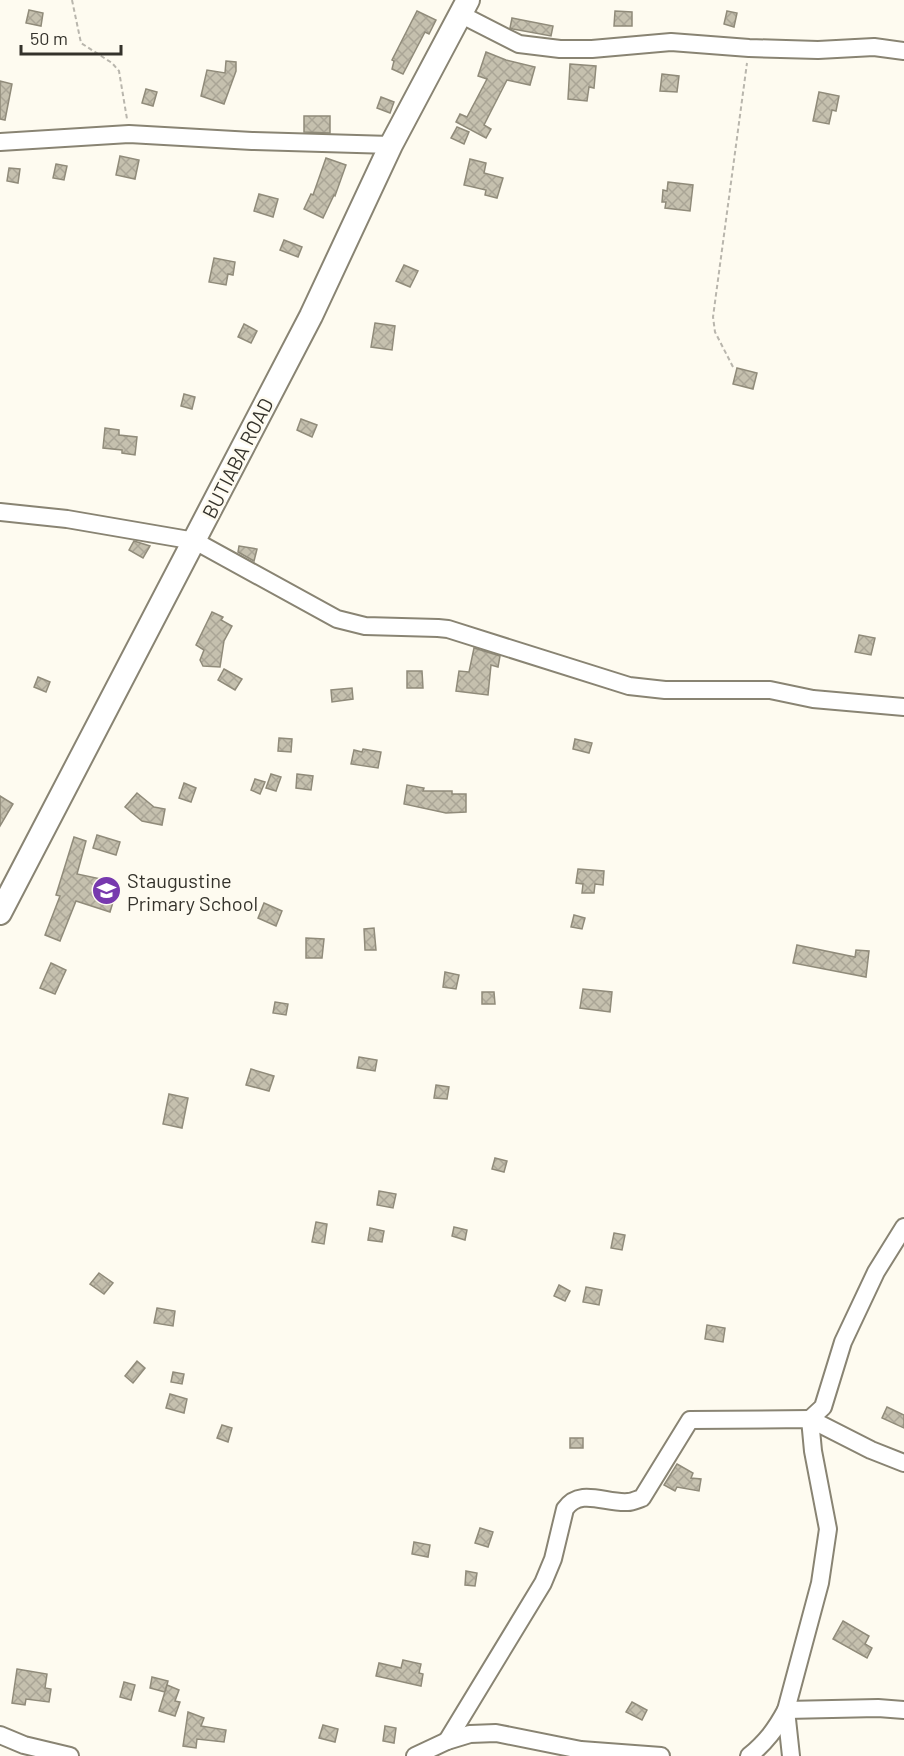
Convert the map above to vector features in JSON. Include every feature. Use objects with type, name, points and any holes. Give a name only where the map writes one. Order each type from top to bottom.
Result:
[{"type":"main road","name":"BUTIABA ROAD","points":[[0,913],[311,316],[392,145],[464,7]]},
{"type":"street","points":[[464,7],[519,44],[560,49],[592,49],[671,42],[749,48],[818,50],[874,47],[904,51]]},
{"type":"street","points":[[0,142],[129,134],[252,141],[392,145]]},
{"type":"street","points":[[0,512],[67,519],[195,541],[338,619],[365,626],[448,629],[629,686],[665,690],[770,690],[813,699],[904,707]]},
{"type":"street","points":[[810,1419],[823,1407],[843,1342],[876,1272],[904,1227]]},
{"type":"street","points":[[749,1756],[764,1744],[777,1728],[786,1710],[820,1583],[828,1528],[813,1451],[810,1419]]},
{"type":"street","points":[[447,1741],[543,1583],[553,1559],[565,1509],[569,1503],[578,1497],[629,1503],[642,1498],[690,1420],[810,1419],[871,1450],[904,1463]]},
{"type":"street","points":[[786,1710],[878,1708],[904,1710]]},
{"type":"street","points":[[786,1710],[791,1756]]},
{"type":"street","points":[[415,1756],[447,1741],[470,1734],[496,1733],[581,1750],[661,1756]]},
{"type":"street","points":[[0,1735],[24,1745],[69,1756]]},
{"type":"path","points":[[72,0],[81,43],[112,63],[119,71],[129,134]]},
{"type":"path","points":[[734,368],[716,332],[713,317],[749,48]]},
{"type":"building","points":[[29,10],[43,13],[41,26],[26,23]]},
{"type":"building","points":[[417,11],[436,20],[429,34],[425,32],[403,74],[392,69],[394,61],[392,60]]},
{"type":"building","points":[[615,11],[632,12],[632,26],[614,26]]},
{"type":"building","points":[[727,11],[737,13],[734,27],[724,24]]},
{"type":"building","points":[[512,18],[553,26],[551,36],[510,28]]},
{"type":"building","points":[[486,52],[535,67],[530,85],[507,80],[484,125],[491,129],[486,138],[456,122],[460,114],[467,117],[487,79],[478,76]]},
{"type":"building","points":[[226,61],[236,62],[236,71],[224,104],[201,96],[207,70],[225,73]]},
{"type":"building","points":[[570,64],[596,66],[594,88],[589,87],[587,101],[568,99]]},
{"type":"building","points":[[662,74],[679,76],[677,92],[660,91]]},
{"type":"building","points":[[0,81],[12,84],[5,120],[0,119]]},
{"type":"building","points":[[146,89],[157,92],[153,106],[142,103]]},
{"type":"building","points":[[819,92],[839,96],[836,111],[832,110],[829,124],[813,121]]},
{"type":"building","points":[[381,97],[394,102],[390,113],[377,108]]},
{"type":"building","points":[[304,116],[330,116],[330,133],[304,132]]},
{"type":"building","points":[[457,127],[469,132],[464,144],[451,138]]},
{"type":"building","points":[[120,156],[139,160],[135,179],[116,175]]},
{"type":"building","points":[[326,158],[346,165],[335,196],[323,218],[304,209],[311,194],[313,195]]},
{"type":"building","points":[[470,159],[486,163],[484,173],[503,178],[497,198],[485,195],[486,190],[464,185]]},
{"type":"building","points":[[56,164],[67,166],[64,180],[53,178]]},
{"type":"building","points":[[9,168],[20,169],[18,183],[7,181]]},
{"type":"building","points":[[668,182],[693,185],[690,211],[665,208],[666,202],[662,202],[663,190],[667,191]]},
{"type":"building","points":[[259,194],[278,199],[273,217],[254,211]]},
{"type":"building","points":[[284,240],[302,247],[298,257],[280,250]]},
{"type":"building","points":[[214,258],[235,262],[233,275],[228,274],[226,285],[209,282]]},
{"type":"building","points":[[404,265],[418,271],[410,287],[396,281]]},
{"type":"building","points":[[375,323],[395,326],[392,350],[371,347]]},
{"type":"building","points":[[244,324],[257,331],[251,343],[238,337]]},
{"type":"building","points":[[737,368],[757,373],[753,389],[733,384]]},
{"type":"building","points":[[184,394],[195,397],[192,409],[181,406]]},
{"type":"building","points":[[301,419],[317,425],[312,437],[297,430]]},
{"type":"building","points":[[105,428],[119,430],[119,435],[137,437],[135,455],[122,453],[122,450],[103,448]]},
{"type":"building","points":[[134,541],[150,546],[143,558],[129,550]]},
{"type":"building","points":[[239,546],[257,549],[254,561],[238,552]]},
{"type":"building","points":[[212,612],[223,617],[221,620],[232,626],[224,641],[220,667],[203,666],[200,660],[204,650],[196,645]]},
{"type":"building","points":[[859,635],[875,638],[871,655],[855,652]]},
{"type":"building","points":[[474,648],[500,656],[498,667],[491,665],[488,695],[456,691],[459,671],[469,672]]},
{"type":"building","points":[[224,669],[242,679],[235,690],[218,680]]},
{"type":"building","points":[[407,671],[422,671],[423,688],[407,688]]},
{"type":"building","points":[[38,677],[50,682],[46,692],[34,687]]},
{"type":"building","points":[[352,688],[353,699],[332,702],[331,690]]},
{"type":"building","points":[[279,738],[292,739],[291,752],[278,751]]},
{"type":"building","points":[[575,739],[592,743],[589,753],[573,749]]},
{"type":"building","points":[[363,749],[381,752],[378,768],[351,764],[354,750],[362,752]]},
{"type":"building","points":[[271,774],[281,777],[276,791],[266,788]]},
{"type":"building","points":[[297,774],[313,776],[311,790],[296,788]]},
{"type":"building","points":[[255,779],[265,782],[260,794],[251,790]]},
{"type":"building","points":[[184,783],[196,788],[191,802],[179,798]]},
{"type":"building","points":[[407,785],[424,788],[423,791],[452,791],[452,794],[466,794],[466,812],[446,813],[404,804]]},
{"type":"building","points":[[137,793],[154,807],[165,809],[162,825],[142,821],[125,807]]},
{"type":"building","points":[[0,796],[13,804],[0,826]]},
{"type":"building","points":[[97,835],[120,842],[116,855],[93,848]]},
{"type":"building","points":[[74,837],[86,841],[77,874],[101,879],[97,897],[113,902],[110,912],[76,901],[60,941],[45,935],[60,896],[56,895]]},
{"type":"building","points":[[578,869],[604,871],[603,885],[595,884],[594,893],[582,893],[583,884],[576,883]]},
{"type":"building","points":[[264,903],[282,911],[276,926],[258,918]]},
{"type":"building","points":[[574,915],[585,918],[582,929],[571,927]]},
{"type":"building","points":[[374,928],[376,950],[365,950],[364,929]]},
{"type":"building","points":[[306,938],[324,939],[322,958],[306,958]]},
{"type":"building","points":[[797,945],[855,957],[856,950],[869,951],[866,977],[793,963]]},
{"type":"building","points":[[51,963],[66,970],[55,994],[40,988]]},
{"type":"building","points":[[445,972],[459,975],[456,989],[443,987]]},
{"type":"building","points":[[583,989],[612,992],[610,1012],[580,1008]]},
{"type":"building","points":[[482,992],[494,992],[495,1004],[482,1004]]},
{"type":"building","points":[[275,1002],[288,1004],[286,1015],[273,1013]]},
{"type":"building","points":[[359,1057],[377,1060],[375,1071],[357,1068]]},
{"type":"building","points":[[251,1069],[274,1076],[269,1091],[246,1085]]},
{"type":"building","points":[[436,1085],[449,1087],[447,1099],[434,1098]]},
{"type":"building","points":[[169,1094],[188,1098],[182,1128],[163,1124]]},
{"type":"building","points":[[495,1158],[507,1161],[504,1172],[492,1169]]},
{"type":"building","points":[[379,1191],[396,1194],[393,1208],[377,1205]]},
{"type":"building","points":[[316,1222],[327,1224],[324,1244],[312,1242]]},
{"type":"building","points":[[454,1227],[467,1230],[465,1240],[452,1236]]},
{"type":"building","points":[[370,1228],[384,1231],[382,1242],[368,1240]]},
{"type":"building","points":[[614,1233],[625,1235],[622,1250],[611,1248]]},
{"type":"building","points":[[99,1273],[113,1283],[104,1294],[90,1284]]},
{"type":"building","points":[[559,1285],[570,1291],[565,1301],[554,1296]]},
{"type":"building","points":[[586,1287],[602,1290],[599,1305],[583,1302]]},
{"type":"building","points":[[157,1308],[175,1311],[173,1326],[154,1323]]},
{"type":"building","points":[[707,1325],[725,1328],[723,1342],[705,1339]]},
{"type":"building","points":[[137,1361],[145,1368],[133,1383],[125,1376]]},
{"type":"building","points":[[173,1372],[184,1374],[182,1384],[171,1382]]},
{"type":"building","points":[[170,1394],[187,1399],[184,1413],[166,1408]]},
{"type":"building","points":[[887,1407],[904,1415],[904,1428],[882,1418]]},
{"type":"building","points":[[222,1425],[232,1428],[228,1442],[217,1438]]},
{"type":"building","points":[[570,1438],[583,1438],[583,1448],[570,1448]]},
{"type":"building","points":[[677,1464],[693,1473],[691,1478],[701,1479],[699,1491],[677,1487],[675,1491],[664,1485]]},
{"type":"building","points":[[480,1528],[493,1532],[488,1547],[475,1543]]},
{"type":"building","points":[[414,1542],[430,1545],[428,1557],[412,1554]]},
{"type":"building","points":[[466,1571],[477,1573],[475,1586],[465,1585]]},
{"type":"building","points":[[843,1621],[869,1636],[865,1644],[872,1648],[867,1658],[833,1639]]},
{"type":"building","points":[[403,1660],[421,1664],[419,1673],[423,1674],[421,1686],[376,1676],[379,1663],[401,1668]]},
{"type":"building","points":[[17,1669],[47,1674],[45,1688],[51,1689],[49,1702],[26,1699],[25,1705],[12,1703]]},
{"type":"building","points":[[152,1677],[168,1681],[165,1692],[150,1688]]},
{"type":"building","points":[[124,1682],[135,1685],[131,1700],[120,1697]]},
{"type":"building","points":[[167,1685],[179,1690],[175,1701],[180,1702],[175,1716],[159,1711]]},
{"type":"building","points":[[632,1702],[647,1710],[642,1720],[626,1712]]},
{"type":"building","points":[[188,1712],[204,1718],[201,1726],[226,1730],[224,1742],[197,1739],[196,1748],[183,1746]]},
{"type":"building","points":[[323,1725],[338,1729],[335,1742],[319,1738]]},
{"type":"building","points":[[385,1726],[396,1728],[394,1743],[383,1741]]},
{"type":"place","name":"Staugustine Primary School","points":[[106,891]]}]
